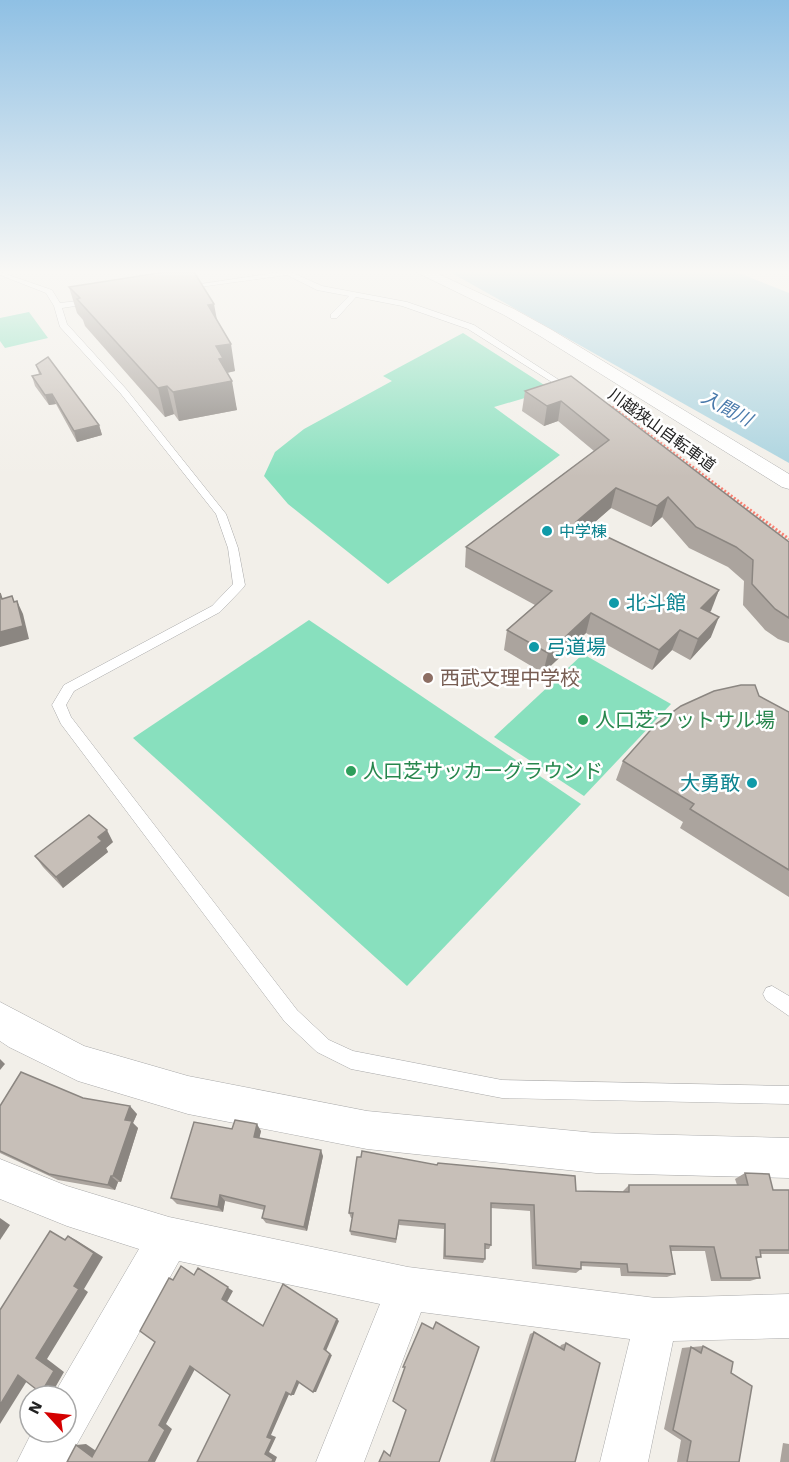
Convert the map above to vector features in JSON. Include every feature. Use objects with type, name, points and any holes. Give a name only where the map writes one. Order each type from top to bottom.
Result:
[{"type":"street","points":[[558,340],[789,483]]},
{"type":"street","points":[[0,1020],[78,1063],[188,1095],[367,1130],[596,1153],[789,1158]]},
{"type":"street","points":[[0,1179],[67,1206],[169,1238],[408,1289],[656,1320],[789,1316]]},
{"type":"street","points":[[78,1398],[169,1238]]},
{"type":"street","points":[[340,1462],[408,1289]]},
{"type":"street","points":[[624,1462],[656,1320]]},
{"type":"street","points":[[41,1462],[51,1444]]},
{"type":"lane","points":[[78,340],[124,392],[221,513],[233,548],[239,585],[216,609],[69,688],[59,705],[66,720],[291,1016],[323,1046],[351,1060],[502,1089],[789,1095]]},
{"type":"lane","points":[[491,340],[576,394]]},
{"type":"lane","points":[[772,994],[789,1007]]},
{"type":"path","name":"川越狭山自転車道","points":[[605,403],[789,540]]},
{"type":"green space","points":[[0,340],[38,340],[5,348]]},
{"type":"green space","points":[[450,340],[474,340],[552,390],[494,407],[560,455],[388,584],[288,504],[264,476],[275,452],[304,429],[392,381],[383,376]]},
{"type":"green space","name":"人口芝サッカーグラウンド","points":[[309,620],[581,804],[407,986],[133,738]]},
{"type":"green space","name":"人口芝フットサル場","points":[[583,654],[671,704],[584,796],[494,737]]},
{"type":"water","name":"入間川","points":[[571,340],[789,340],[789,463]]},
{"type":"building","points":[[115,340],[229,340],[231,344],[216,346],[223,358],[219,359],[232,381],[173,392],[167,386],[158,388]]},
{"type":"building","points":[[48,357],[99,425],[74,431],[52,394],[45,395],[32,376],[41,374],[36,365]]},
{"type":"building","points":[[571,376],[789,542],[789,618],[775,609],[752,584],[753,560],[736,547],[696,527],[668,497],[657,506],[616,488],[576,522],[719,590],[701,608],[719,617],[698,639],[680,630],[659,650],[591,613],[548,653],[507,630],[552,591],[466,547],[609,440],[561,401],[547,406],[525,391]]},
{"type":"building","points":[[0,593],[2,599],[12,596],[14,602],[17,601],[23,626],[0,632]]},
{"type":"building","points":[[741,685],[755,685],[759,696],[789,712],[789,870],[690,809],[694,804],[623,761],[656,724],[681,706],[714,691]]},
{"type":"building","points":[[89,815],[107,830],[98,837],[102,841],[56,877],[35,856]]},
{"type":"building","points":[[21,1072],[83,1098],[130,1106],[125,1120],[132,1121],[108,1185],[49,1174],[0,1151],[0,1106]]},
{"type":"building","points":[[235,1120],[257,1124],[254,1137],[321,1150],[304,1227],[262,1218],[265,1206],[220,1195],[218,1207],[171,1198],[194,1122],[232,1129]]},
{"type":"building","points":[[362,1151],[437,1165],[438,1163],[575,1176],[576,1191],[629,1192],[629,1185],[748,1185],[745,1173],[769,1174],[773,1190],[789,1190],[789,1250],[760,1250],[761,1257],[756,1257],[760,1278],[721,1278],[714,1247],[670,1246],[675,1274],[628,1272],[627,1264],[581,1262],[581,1269],[536,1265],[534,1205],[491,1203],[491,1245],[485,1244],[485,1259],[445,1256],[445,1224],[399,1220],[396,1239],[350,1231],[353,1213],[349,1213],[357,1157],[361,1157]]},
{"type":"building","points":[[50,1231],[65,1240],[68,1236],[94,1253],[74,1286],[79,1289],[36,1358],[54,1371],[46,1384],[30,1384],[18,1375],[0,1405],[0,1310]]},
{"type":"building","points":[[181,1266],[194,1275],[198,1268],[228,1287],[222,1299],[263,1326],[283,1284],[337,1319],[324,1349],[330,1354],[313,1392],[297,1381],[291,1395],[286,1392],[267,1437],[272,1439],[265,1454],[273,1459],[272,1462],[197,1462],[230,1395],[190,1366],[159,1425],[165,1430],[148,1462],[67,1462],[76,1445],[92,1457],[155,1342],[140,1331],[169,1278],[173,1280]]},
{"type":"building","points":[[436,1322],[479,1347],[439,1462],[379,1462],[384,1451],[390,1456],[406,1410],[393,1401],[405,1367],[403,1367],[422,1323],[433,1329]]},
{"type":"building","points":[[534,1332],[564,1350],[566,1343],[600,1363],[575,1462],[494,1462]]},
{"type":"building","points":[[703,1346],[733,1362],[731,1373],[752,1386],[739,1462],[687,1462],[691,1441],[673,1430],[691,1347],[701,1353]]},
{"type":"place","name":"中学棟","points":[[547,531]]},
{"type":"place","name":"北斗館","points":[[614,603]]},
{"type":"place","name":"弓道場","points":[[534,647]]},
{"type":"place","name":"西武文理中学校","points":[[428,678]]},
{"type":"place","name":"人口芝フットサル場","points":[[583,720]]},
{"type":"place","name":"人口芝サッカーグラウンド","points":[[351,771]]},
{"type":"place","name":"大勇敢","points":[[752,783]]}]
